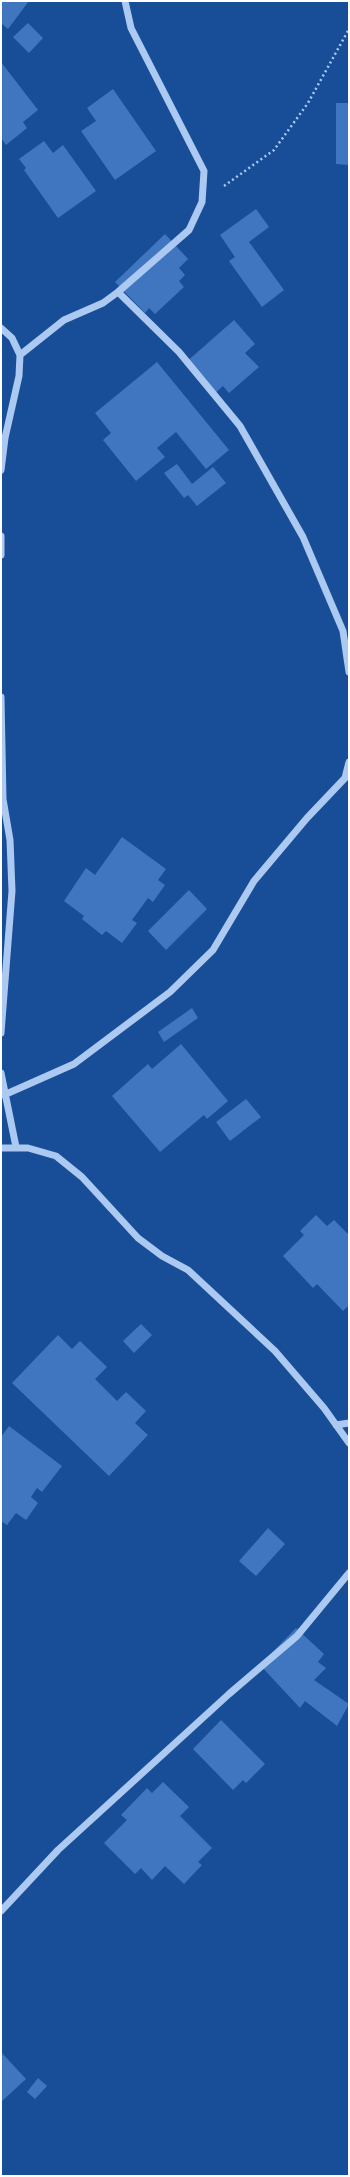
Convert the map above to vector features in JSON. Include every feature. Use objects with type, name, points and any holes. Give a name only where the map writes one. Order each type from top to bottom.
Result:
[{"type":"street","points":[[20,355],[64,320],[103,303],[118,292],[189,230],[202,202],[204,170],[132,28],[125,1]]},
{"type":"street","points":[[118,292],[179,352],[240,426],[303,537],[343,631],[349,672]]},
{"type":"street","points":[[1,328],[12,338],[20,355],[19,376],[5,438],[1,470]]},
{"type":"street","points":[[1,536],[1,555]]},
{"type":"street","points":[[1,697],[4,799],[10,840],[12,891],[1,1033]]},
{"type":"street","points":[[4,1095],[74,1064],[170,992],[212,950],[254,881],[308,818],[345,778],[349,762]]},
{"type":"street","points":[[1,1073],[4,1095],[16,1148]]},
{"type":"street","points":[[1,1148],[28,1148],[56,1156],[82,1177],[138,1238],[162,1256],[188,1270],[276,1351],[324,1408],[349,1443]]},
{"type":"street","points":[[336,1425],[349,1423]]},
{"type":"street","points":[[1,1911],[58,1850],[229,1694],[297,1636],[349,1573]]},
{"type":"path","points":[[202,202],[274,150],[308,103],[349,29]]},
{"type":"building","points":[[1,1],[29,1],[8,29],[1,23]]},
{"type":"building","points":[[28,23],[43,38],[29,53],[13,37]]},
{"type":"building","points":[[1,62],[38,110],[23,122],[27,128],[6,145],[1,138]]},
{"type":"building","points":[[113,89],[156,151],[115,180],[81,131],[96,121],[87,108]]},
{"type":"building","points":[[336,103],[349,103],[349,165],[336,164]]},
{"type":"building","points":[[44,141],[53,153],[63,145],[96,191],[58,218],[24,170],[26,168],[19,159]]},
{"type":"building","points":[[256,209],[269,227],[249,242],[284,290],[262,307],[229,261],[235,257],[220,235]]},
{"type":"building","points":[[165,234],[188,259],[179,268],[185,275],[179,281],[184,287],[155,314],[149,308],[145,313],[115,282]]},
{"type":"building","points":[[234,320],[255,344],[245,353],[259,367],[229,393],[223,386],[212,396],[184,364]]},
{"type":"building","points":[[157,362],[229,450],[206,469],[176,432],[157,448],[165,457],[136,481],[103,440],[111,433],[95,413]]},
{"type":"building","points":[[177,464],[192,484],[213,467],[226,483],[197,506],[188,495],[184,498],[164,473]]},
{"type":"building","points":[[122,837],[166,869],[158,880],[165,885],[153,902],[148,898],[132,920],[137,923],[122,943],[106,931],[102,935],[82,919],[84,916],[64,901],[86,868],[95,875]]},
{"type":"building","points":[[189,890],[207,909],[166,950],[148,931]]},
{"type":"building","points":[[192,1008],[198,1018],[164,1042],[158,1032]]},
{"type":"building","points":[[181,1044],[228,1101],[207,1119],[204,1115],[160,1152],[112,1096],[148,1064],[152,1069]]},
{"type":"building","points":[[246,1099],[261,1117],[230,1141],[216,1122]]},
{"type":"building","points":[[316,1215],[327,1226],[334,1220],[349,1235],[349,1305],[343,1311],[317,1284],[313,1288],[283,1256],[304,1235],[300,1231]]},
{"type":"building","points":[[141,1324],[152,1335],[134,1353],[123,1341]]},
{"type":"building","points":[[58,1335],[72,1349],[80,1341],[107,1367],[95,1379],[117,1401],[126,1392],[146,1411],[135,1423],[148,1435],[109,1476],[12,1383]]},
{"type":"building","points":[[9,1426],[62,1466],[42,1492],[37,1488],[31,1497],[38,1503],[26,1520],[16,1513],[7,1525],[1,1521],[1,1437]]},
{"type":"building","points":[[268,1528],[285,1544],[256,1576],[239,1561]]},
{"type":"building","points":[[296,1628],[324,1654],[318,1662],[326,1668],[314,1680],[349,1704],[337,1726],[305,1701],[300,1708],[260,1665]]},
{"type":"building","points":[[221,1720],[265,1764],[246,1783],[243,1780],[233,1790],[193,1749]]},
{"type":"building","points":[[163,1782],[189,1807],[180,1816],[212,1848],[198,1862],[202,1865],[184,1884],[165,1866],[152,1880],[141,1868],[135,1874],[104,1843],[127,1820],[121,1815],[147,1788],[152,1793]]},
{"type":"building","points":[[1,2052],[26,2079],[1,2102]]},
{"type":"building","points":[[38,2078],[47,2086],[35,2099],[27,2092]]}]
